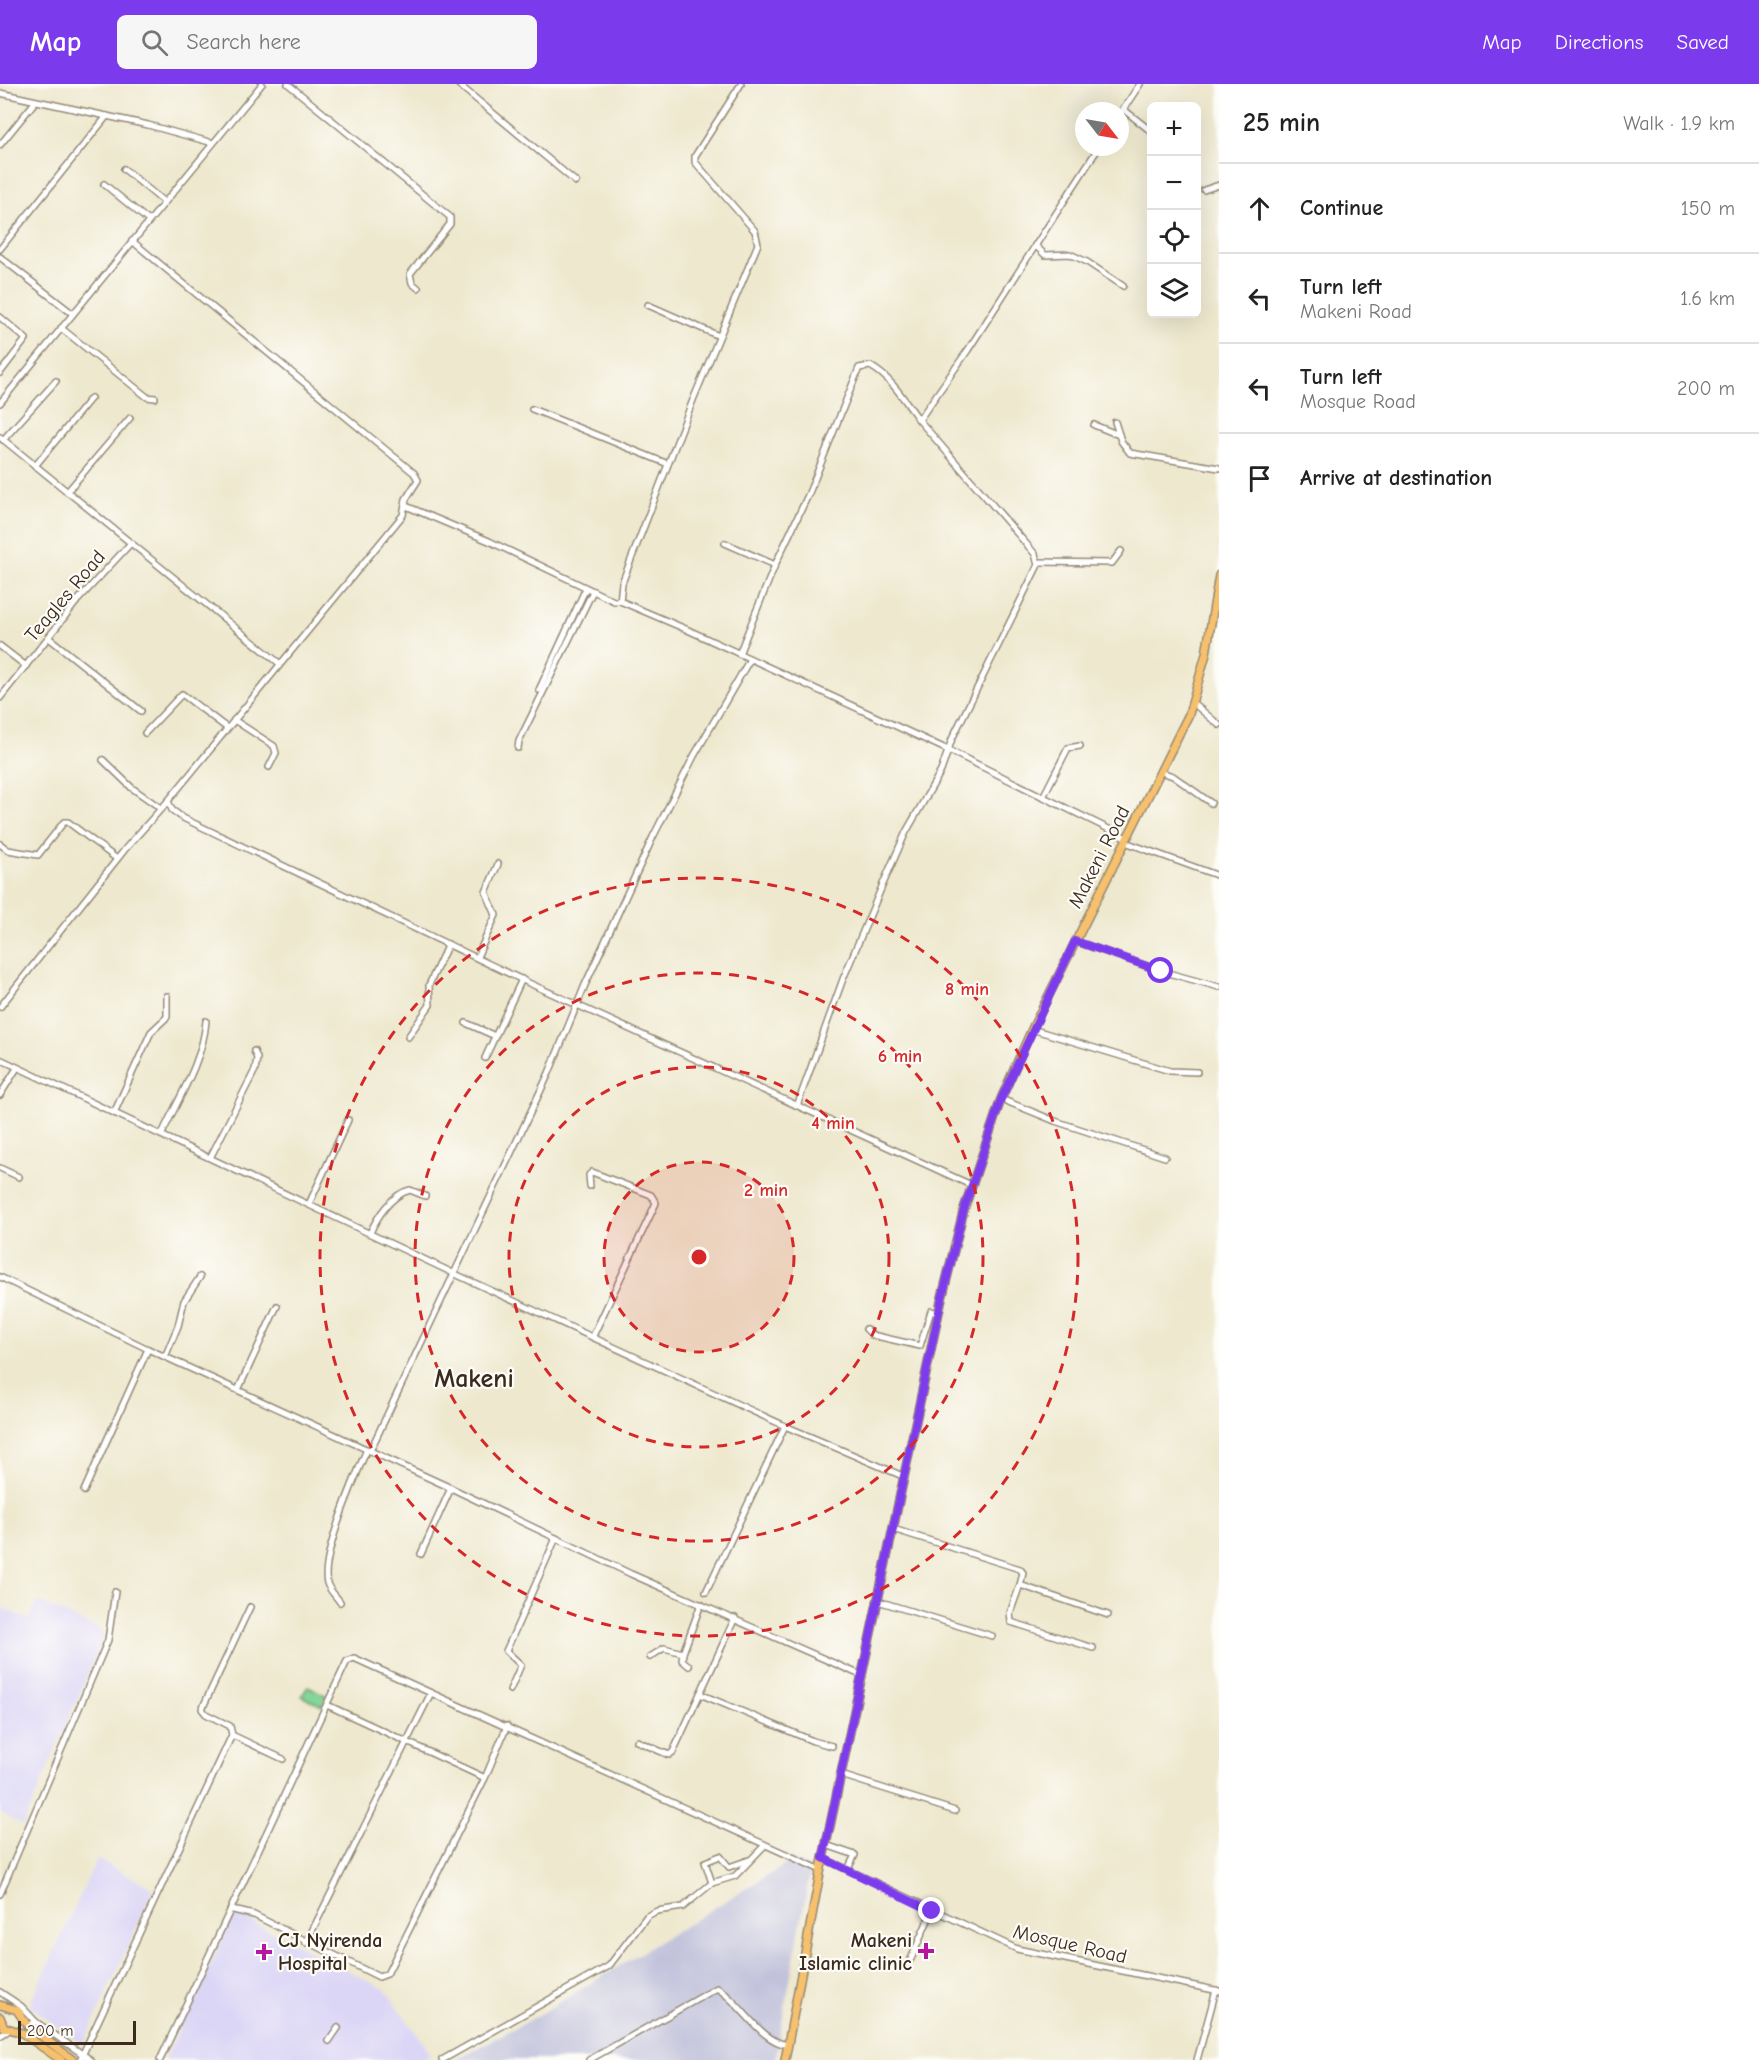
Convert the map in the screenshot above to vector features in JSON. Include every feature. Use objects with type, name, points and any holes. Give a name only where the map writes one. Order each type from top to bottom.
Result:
[{"type":"main road","name":"Makeni Road","points":[[785,2060],[823,1858],[939,1313],[971,1185],[1001,1099],[1032,1029],[1161,772],[1193,703],[1206,654],[1219,575]]},
{"type":"main road","points":[[0,2005],[17,2010],[27,2025],[73,2060]]},
{"type":"main road","points":[[11,2008],[4,2011],[0,2021],[37,2042],[61,2060]]},
{"type":"main road","points":[[12,2029],[20,2025],[21,2016]]},
{"type":"street","points":[[0,403],[262,84]]},
{"type":"street","points":[[288,84],[450,217],[450,224],[410,274],[412,283],[418,288]]},
{"type":"street","points":[[458,84],[576,182]]},
{"type":"street","points":[[620,602],[622,583],[758,239],[755,231],[697,166],[695,156],[741,84]]},
{"type":"street","points":[[1128,102],[1140,84]]},
{"type":"street","points":[[0,93],[107,116],[213,143]]},
{"type":"street","points":[[0,145],[35,102]]},
{"type":"street","points":[[0,249],[107,116]]},
{"type":"street","points":[[1129,117],[1147,129]]},
{"type":"street","points":[[919,420],[968,350],[1093,156]]},
{"type":"street","points":[[124,169],[164,202]]},
{"type":"street","points":[[104,184],[150,220]]},
{"type":"street","points":[[1204,189],[1219,184]]},
{"type":"street","points":[[0,1007],[117,859],[162,809],[279,663],[403,515],[406,498],[417,483],[414,473],[132,242]]},
{"type":"street","points":[[1035,245],[1045,255],[1065,254],[1079,258],[1124,286]]},
{"type":"street","points":[[0,256],[73,314]]},
{"type":"street","points":[[648,305],[719,336]]},
{"type":"street","points":[[0,317],[26,339],[0,373]]},
{"type":"street","points":[[62,328],[147,397],[155,398]]},
{"type":"street","points":[[739,654],[809,493],[859,368],[870,366],[880,373],[907,402],[919,420],[1035,554],[1038,562],[948,750],[941,771],[906,832],[843,979],[797,1106]]},
{"type":"street","points":[[56,381],[2,439],[279,663]]},
{"type":"street","points":[[35,466],[91,398]]},
{"type":"street","points":[[532,409],[668,464]]},
{"type":"street","points":[[67,492],[129,418]]},
{"type":"street","points":[[1114,422],[1128,451],[1133,454],[1219,468]]},
{"type":"street","points":[[1094,425],[1119,435]]},
{"type":"street","points":[[406,506],[480,537],[586,588],[739,654],[948,750],[1126,840],[1219,876]]},
{"type":"street","name":"Teagles Road","points":[[0,698],[101,574],[131,543]]},
{"type":"street","points":[[724,543],[776,565]]},
{"type":"street","points":[[1038,562],[1112,563],[1121,551]]},
{"type":"street","points":[[539,690],[586,588]]},
{"type":"street","points":[[518,748],[519,741],[593,591]]},
{"type":"street","points":[[49,638],[141,711]]},
{"type":"street","points":[[0,646],[26,666]]},
{"type":"street","points":[[340,1602],[328,1585],[327,1571],[338,1522],[368,1450],[549,1073],[576,1004],[653,837],[694,756],[750,659]]},
{"type":"street","points":[[145,733],[182,694],[227,728]]},
{"type":"street","points":[[1193,703],[1219,726]]},
{"type":"street","points":[[234,720],[274,746],[276,753],[269,767]]},
{"type":"street","points":[[1044,797],[1068,748],[1080,746]]},
{"type":"street","points":[[103,760],[132,788],[162,809]]},
{"type":"street","points":[[1161,772],[1173,776],[1211,803]]},
{"type":"street","points":[[168,801],[172,810],[183,818],[522,979],[971,1185]]},
{"type":"street","points":[[0,844],[8,850],[38,855],[66,822],[117,859]]},
{"type":"street","points":[[477,957],[496,915],[486,892],[498,864]]},
{"type":"street","points":[[1075,941],[1152,968],[1219,987]]},
{"type":"street","points":[[408,1037],[429,1005],[429,985],[448,944]]},
{"type":"street","points":[[485,1059],[522,979]]},
{"type":"street","points":[[114,1113],[151,1032],[167,1017],[167,996]]},
{"type":"street","points":[[162,1134],[191,1073],[204,1039],[206,1021]]},
{"type":"street","points":[[466,1023],[495,1036]]},
{"type":"street","points":[[1032,1029],[1170,1071],[1197,1072]]},
{"type":"street","points":[[210,1158],[255,1070],[257,1058],[254,1052]]},
{"type":"street","points":[[0,1059],[453,1273],[785,1426],[905,1477]]},
{"type":"street","points":[[0,1095],[16,1068]]},
{"type":"street","points":[[1001,1099],[1055,1121],[1165,1157]]},
{"type":"street","points":[[309,1204],[348,1120]]},
{"type":"street","points":[[0,1168],[19,1177]]},
{"type":"street","points":[[590,1186],[589,1175],[592,1172],[651,1195],[656,1203],[592,1336]]},
{"type":"street","points":[[370,1233],[381,1213],[400,1194],[410,1190],[425,1196]]},
{"type":"street","points":[[0,1277],[165,1357],[556,1538],[862,1676]]},
{"type":"street","points":[[165,1357],[184,1301],[200,1277]]},
{"type":"street","points":[[238,1390],[277,1306]]},
{"type":"street","points":[[866,1329],[872,1335],[920,1346],[931,1311],[939,1313]]},
{"type":"street","points":[[84,1491],[148,1349]]},
{"type":"street","points":[[706,1592],[785,1426]]},
{"type":"street","points":[[421,1554],[452,1488]]},
{"type":"street","points":[[893,1529],[1020,1569],[1023,1573],[1010,1613],[1011,1622],[1094,1648]]},
{"type":"street","points":[[510,1690],[521,1665],[506,1651],[556,1538]]},
{"type":"street","points":[[1020,1585],[1108,1615]]},
{"type":"street","points":[[0,1894],[108,1640],[116,1592]]},
{"type":"street","points":[[878,1601],[992,1636]]},
{"type":"street","points":[[689,1666],[682,1659],[683,1653],[701,1604]]},
{"type":"street","points":[[82,2057],[232,1735],[231,1727],[206,1714],[202,1709],[250,1607]]},
{"type":"street","points":[[637,1741],[670,1754],[735,1618]]},
{"type":"street","points":[[650,1657],[664,1648],[683,1653]]},
{"type":"street","points":[[160,2060],[233,1910],[347,1661],[354,1658],[821,1870]]},
{"type":"street","points":[[306,1943],[431,1693]]},
{"type":"street","points":[[700,1694],[813,1741],[832,1746]]},
{"type":"street","points":[[327,1705],[485,1778]]},
{"type":"street","points":[[233,1910],[254,1915],[306,1943],[379,1977],[387,1974],[485,1778],[507,1726]]},
{"type":"street","points":[[232,1735],[283,1759]]},
{"type":"street","points":[[841,1775],[955,1811]]},
{"type":"street","points":[[442,2060],[609,1966],[647,1916],[657,1911],[683,1907],[712,1883],[740,1873],[765,1845]]},
{"type":"street","points":[[826,1845],[855,1855],[848,1869]]},
{"type":"street","points":[[712,1883],[705,1862],[722,1856],[728,1866],[736,1867],[753,1858]]},
{"type":"street","name":"Mosque Road","points":[[823,1858],[1017,1949],[1217,1990]]},
{"type":"street","points":[[911,1959],[932,1911]]},
{"type":"street","points":[[589,2060],[717,1988],[768,2036],[788,2046]]},
{"type":"street","points":[[1197,2060],[1217,1990]]},
{"type":"street","points":[[0,1992],[21,2006],[36,2022],[82,2057],[91,2060]]},
{"type":"street","points":[[27,2025],[36,2022]]},
{"type":"street","points":[[329,2041],[338,2028]]},
{"type":"street","points":[[0,2036],[12,2029]]},
{"type":"shaded area","points":[[37,1601],[103,1631],[102,1641],[23,1826],[0,1812],[0,1607],[29,1619]]},
{"type":"shaded area","points":[[97,1859],[154,1889],[83,2045],[29,2006]]},
{"type":"shaded area","points":[[793,1860],[811,1868],[775,2060],[608,2060],[604,2057],[600,2060],[455,2060],[539,2015]]},
{"type":"shaded area","name":"CJ Nyirenda Hospital","points":[[235,1913],[386,1990],[431,2054],[421,2060],[164,2060]]},
{"type":"green space","points":[[308,1686],[327,1696],[322,1706],[302,1696]]},
{"type":"place","name":"Makeni Islamic clinic","points":[[926,1951]]},
{"type":"place","name":"CJ Nyirenda Hospital","points":[[264,1952]]},
{"type":"district","name":"Makeni","points":[[474,1379]]},
{"type":"route","points":[[932,1911],[823,1858],[946,1277],[974,1176],[1001,1099],[1075,941],[1161,971]]}]
